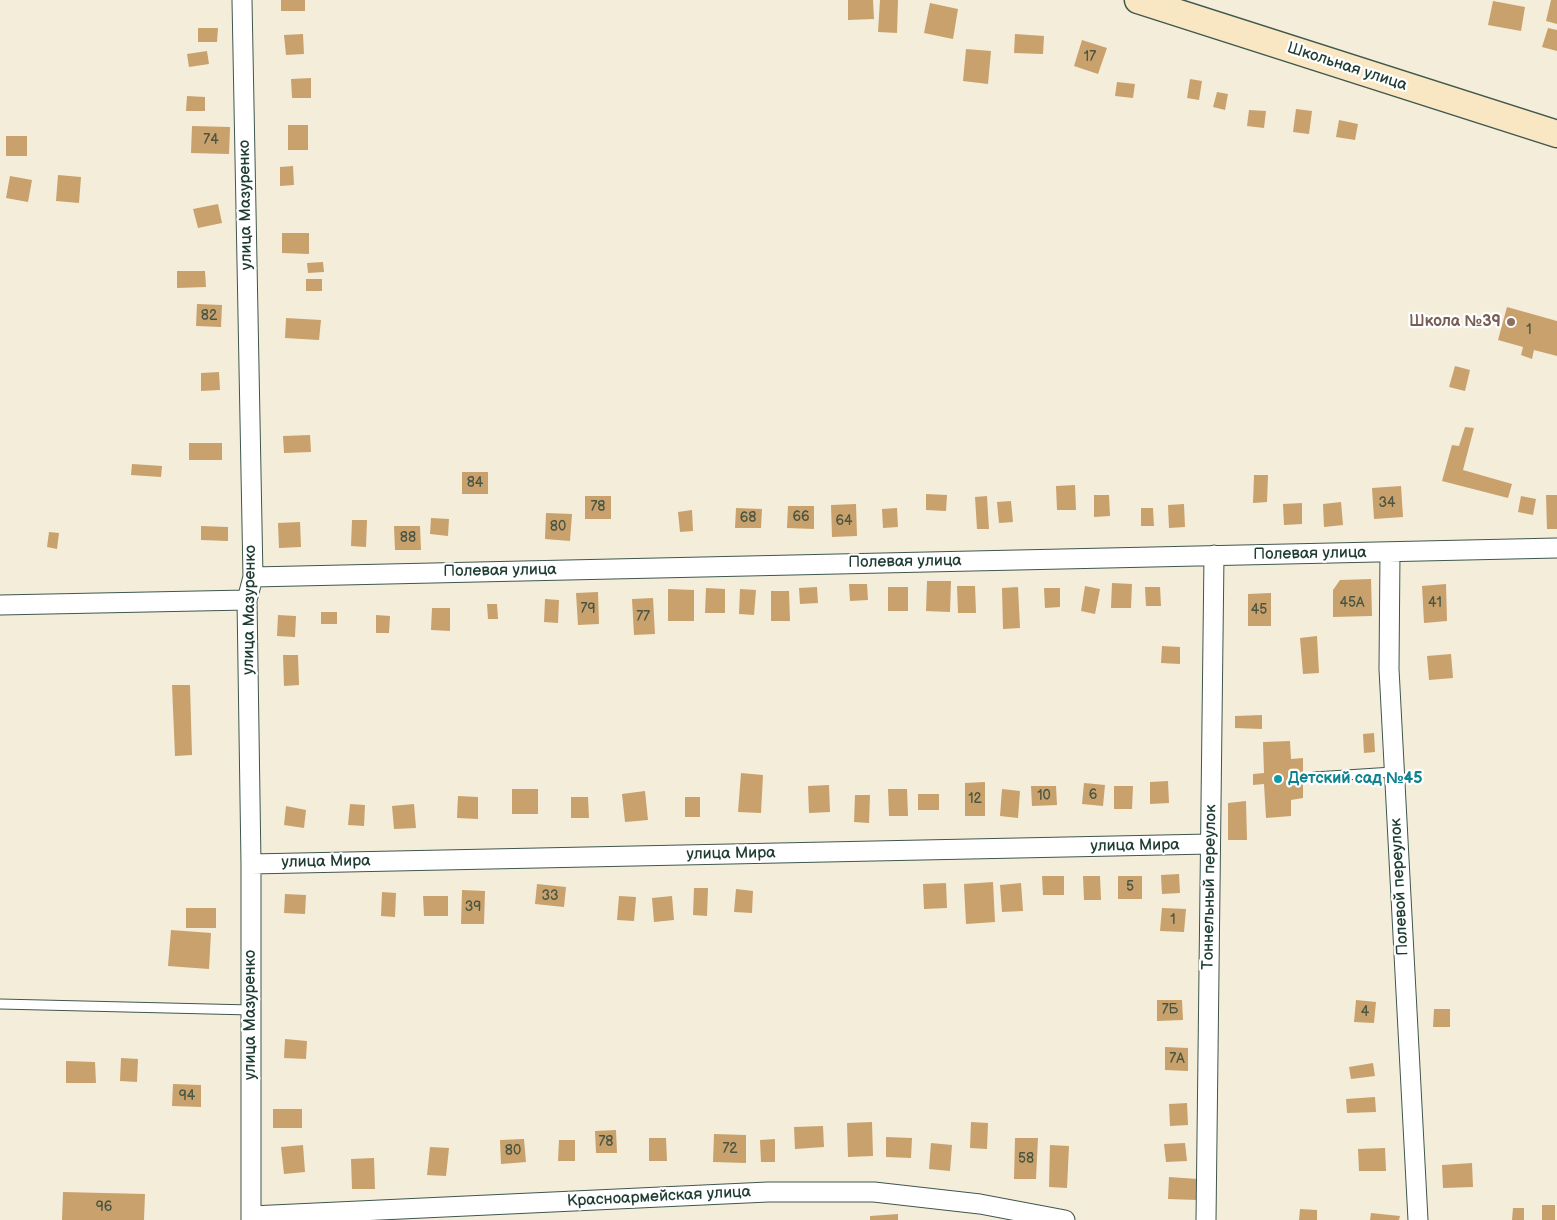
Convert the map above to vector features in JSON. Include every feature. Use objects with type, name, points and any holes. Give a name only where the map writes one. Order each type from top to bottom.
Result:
[{"type":"main road","name":"Школьная улица","points":[[1138,0],[1557,134]]},
{"type":"street","name":"улица Мазуренко","points":[[242,0],[253,577],[247,600],[251,864],[251,1218]]},
{"type":"street","name":"Полевая улица","points":[[253,577],[1557,548]]},
{"type":"street","name":"Полевой переулок","points":[[1390,553],[1388,669],[1418,1220]]},
{"type":"street","name":"Тоннельный переулок","points":[[1206,1220],[1214,555]]},
{"type":"street","points":[[0,605],[247,600]]},
{"type":"street","name":"улица Мира","points":[[251,864],[1210,844]]},
{"type":"street","name":"Красноармейская улица","points":[[251,1218],[768,1192],[874,1192],[981,1212],[1066,1220]]},
{"type":"lane","points":[[1314,777],[1393,772]]},
{"type":"lane","points":[[0,1004],[251,1010]]},
{"type":"building","points":[[281,0],[305,0],[305,11],[281,11]]},
{"type":"building","points":[[848,0],[873,0],[874,19],[848,20]]},
{"type":"building","points":[[880,0],[898,0],[897,33],[878,32]]},
{"type":"building","points":[[1551,0],[1557,0],[1557,24],[1546,21]]},
{"type":"building","points":[[1493,1],[1525,7],[1521,31],[1488,25]]},
{"type":"building","points":[[930,3],[958,9],[953,39],[924,33]]},
{"type":"building","points":[[198,28],[218,28],[217,42],[198,42]]},
{"type":"building","points":[[1548,28],[1557,30],[1557,51],[1542,47]]},
{"type":"building","points":[[303,34],[304,54],[286,55],[284,35]]},
{"type":"building","points":[[1015,34],[1044,36],[1043,54],[1014,53]]},
{"type":"building","points":[[1082,40],[1107,48],[1098,74],[1074,66]]},
{"type":"building","points":[[966,49],[991,51],[988,84],[963,81]]},
{"type":"building","points":[[207,51],[209,64],[189,67],[187,54]]},
{"type":"building","points":[[311,78],[311,98],[292,98],[291,79]]},
{"type":"building","points":[[1190,79],[1202,81],[1199,100],[1187,98]]},
{"type":"building","points":[[1117,82],[1135,84],[1133,98],[1115,96]]},
{"type":"building","points":[[1217,92],[1228,94],[1225,110],[1213,107]]},
{"type":"building","points":[[187,96],[205,97],[205,111],[186,111]]},
{"type":"building","points":[[1296,109],[1312,111],[1309,134],[1293,132]]},
{"type":"building","points":[[1249,110],[1266,111],[1264,128],[1247,126]]},
{"type":"building","points":[[1339,120],[1358,124],[1355,140],[1336,137]]},
{"type":"building","points":[[288,125],[308,125],[308,150],[288,150]]},
{"type":"building","points":[[192,126],[230,127],[229,154],[191,153]]},
{"type":"building","points":[[6,136],[27,136],[27,156],[6,156]]},
{"type":"building","points":[[293,166],[294,185],[280,186],[280,167]]},
{"type":"building","points":[[58,175],[81,177],[79,203],[56,201]]},
{"type":"building","points":[[10,176],[32,180],[28,202],[6,198]]},
{"type":"building","points":[[218,204],[222,223],[198,228],[193,209]]},
{"type":"building","points":[[282,233],[309,233],[309,254],[282,253]]},
{"type":"building","points":[[323,262],[324,272],[308,273],[307,263]]},
{"type":"building","points":[[177,271],[205,271],[206,287],[177,288]]},
{"type":"building","points":[[306,279],[322,279],[322,291],[306,291]]},
{"type":"building","points":[[197,304],[222,305],[221,327],[196,326]]},
{"type":"building","points":[[1507,307],[1557,321],[1557,356],[1534,350],[1532,359],[1521,355],[1523,347],[1498,340]]},
{"type":"building","points":[[286,318],[321,320],[319,340],[285,338]]},
{"type":"building","points":[[1455,366],[1470,370],[1465,391],[1449,387]]},
{"type":"building","points":[[219,372],[220,390],[201,391],[201,373]]},
{"type":"building","points":[[1465,427],[1474,428],[1463,470],[1512,484],[1508,498],[1442,481],[1452,445],[1459,446]]},
{"type":"building","points":[[310,435],[311,452],[284,453],[283,436]]},
{"type":"building","points":[[189,443],[222,443],[222,460],[189,460]]},
{"type":"building","points":[[132,464],[162,466],[161,477],[131,475]]},
{"type":"building","points":[[462,472],[488,472],[488,494],[462,494]]},
{"type":"building","points":[[1254,475],[1268,475],[1267,502],[1253,503]]},
{"type":"building","points":[[1075,485],[1076,510],[1057,510],[1056,486]]},
{"type":"building","points":[[1401,486],[1403,517],[1374,519],[1372,488]]},
{"type":"building","points":[[926,494],[947,495],[946,511],[926,510]]},
{"type":"building","points":[[1094,495],[1109,495],[1110,516],[1094,517]]},
{"type":"building","points":[[1546,495],[1557,495],[1557,529],[1547,529]]},
{"type":"building","points":[[585,496],[611,496],[611,519],[585,519]]},
{"type":"building","points":[[987,496],[989,529],[977,529],[975,497]]},
{"type":"building","points":[[1521,496],[1536,499],[1533,515],[1518,512]]},
{"type":"building","points":[[1011,501],[1013,522],[999,523],[997,502]]},
{"type":"building","points":[[1341,502],[1343,525],[1324,527],[1323,504]]},
{"type":"building","points":[[1302,503],[1302,524],[1284,525],[1283,504]]},
{"type":"building","points":[[856,504],[857,536],[832,537],[831,505]]},
{"type":"building","points":[[1184,504],[1185,527],[1169,528],[1168,505]]},
{"type":"building","points":[[788,506],[814,506],[814,529],[787,528]]},
{"type":"building","points":[[736,508],[762,509],[761,528],[735,528]]},
{"type":"building","points":[[897,508],[898,527],[883,528],[882,509]]},
{"type":"building","points":[[1141,508],[1153,508],[1154,526],[1141,526]]},
{"type":"building","points":[[692,510],[693,531],[680,532],[678,512]]},
{"type":"building","points":[[546,513],[572,514],[570,541],[545,539]]},
{"type":"building","points":[[431,518],[449,519],[448,536],[430,534]]},
{"type":"building","points":[[352,520],[367,520],[366,547],[351,546]]},
{"type":"building","points":[[300,522],[301,547],[279,548],[278,523]]},
{"type":"building","points":[[201,526],[228,527],[228,541],[201,540]]},
{"type":"building","points":[[394,526],[420,526],[421,550],[395,550]]},
{"type":"building","points":[[49,532],[59,533],[57,549],[47,547]]},
{"type":"building","points":[[1371,579],[1372,616],[1333,617],[1333,590],[1340,580]]},
{"type":"building","points":[[927,581],[951,581],[950,612],[926,611]]},
{"type":"building","points":[[1112,583],[1132,584],[1131,608],[1111,608]]},
{"type":"building","points":[[849,584],[867,584],[868,600],[850,601]]},
{"type":"building","points":[[1446,584],[1447,621],[1424,623],[1422,586]]},
{"type":"building","points":[[957,586],[975,586],[976,613],[958,613]]},
{"type":"building","points":[[1085,586],[1100,589],[1095,614],[1081,611]]},
{"type":"building","points":[[817,587],[818,603],[800,604],[799,588]]},
{"type":"building","points":[[888,587],[908,587],[908,611],[888,611]]},
{"type":"building","points":[[1018,587],[1020,628],[1003,629],[1002,588]]},
{"type":"building","points":[[1145,587],[1160,587],[1161,606],[1146,606]]},
{"type":"building","points":[[706,588],[725,589],[725,613],[705,613]]},
{"type":"building","points":[[1044,588],[1060,588],[1060,607],[1045,608]]},
{"type":"building","points":[[668,589],[694,590],[694,621],[668,621]]},
{"type":"building","points":[[740,589],[756,590],[754,615],[739,614]]},
{"type":"building","points":[[771,591],[789,591],[790,621],[771,621]]},
{"type":"building","points":[[598,592],[599,624],[578,625],[576,593]]},
{"type":"building","points":[[1271,593],[1271,626],[1248,626],[1248,594]]},
{"type":"building","points":[[653,598],[655,634],[634,635],[632,599]]},
{"type":"building","points":[[545,599],[559,600],[558,623],[544,622]]},
{"type":"building","points":[[487,604],[497,604],[498,619],[488,619]]},
{"type":"building","points":[[432,608],[450,608],[450,631],[431,630]]},
{"type":"building","points":[[321,612],[337,612],[337,624],[321,624]]},
{"type":"building","points":[[278,615],[296,616],[295,637],[277,636]]},
{"type":"building","points":[[376,615],[390,616],[389,633],[376,633]]},
{"type":"building","points":[[1317,636],[1319,673],[1303,674],[1300,638]]},
{"type":"building","points":[[1162,646],[1180,647],[1180,664],[1161,663]]},
{"type":"building","points":[[1451,654],[1453,678],[1429,680],[1427,656]]},
{"type":"building","points":[[283,655],[298,655],[299,685],[284,686]]},
{"type":"building","points":[[172,685],[190,685],[192,755],[175,756]]},
{"type":"building","points":[[1262,715],[1262,729],[1235,728],[1235,716]]},
{"type":"building","points":[[1374,733],[1375,752],[1364,753],[1363,734]]},
{"type":"building","name":"Детский сад №45","points":[[1290,741],[1291,759],[1303,758],[1303,798],[1291,800],[1291,816],[1266,818],[1264,784],[1253,785],[1253,774],[1264,773],[1263,742]]},
{"type":"building","points":[[741,773],[763,775],[761,813],[738,812]]},
{"type":"building","points":[[1168,781],[1169,803],[1150,804],[1150,782]]},
{"type":"building","points":[[985,782],[985,816],[965,816],[965,783]]},
{"type":"building","points":[[1084,783],[1105,785],[1103,806],[1082,804]]},
{"type":"building","points":[[829,785],[830,812],[809,813],[808,786]]},
{"type":"building","points":[[1031,786],[1056,786],[1057,805],[1032,806]]},
{"type":"building","points":[[1114,786],[1133,786],[1132,809],[1114,809]]},
{"type":"building","points":[[512,789],[538,789],[538,814],[512,814]]},
{"type":"building","points":[[888,789],[907,789],[908,816],[889,816]]},
{"type":"building","points":[[1002,789],[1020,791],[1018,818],[1000,816]]},
{"type":"building","points":[[645,791],[648,820],[625,822],[622,794]]},
{"type":"building","points":[[918,794],[939,794],[939,810],[918,810]]},
{"type":"building","points":[[855,795],[870,795],[869,823],[854,822]]},
{"type":"building","points":[[458,796],[478,797],[478,819],[457,818]]},
{"type":"building","points":[[571,797],[588,797],[589,818],[571,818]]},
{"type":"building","points":[[685,797],[700,797],[700,817],[685,817]]},
{"type":"building","points":[[1246,801],[1247,840],[1228,840],[1228,803]]},
{"type":"building","points":[[350,804],[365,805],[364,826],[348,825]]},
{"type":"building","points":[[414,804],[416,828],[394,829],[392,806]]},
{"type":"building","points":[[286,806],[306,810],[304,828],[284,825]]},
{"type":"building","points":[[1179,874],[1180,893],[1162,894],[1161,875]]},
{"type":"building","points":[[1042,876],[1064,876],[1064,895],[1043,895]]},
{"type":"building","points":[[1083,876],[1100,876],[1101,900],[1084,900]]},
{"type":"building","points":[[1118,876],[1142,876],[1142,899],[1118,899]]},
{"type":"building","points":[[993,882],[995,922],[966,924],[964,884]]},
{"type":"building","points":[[946,883],[947,908],[924,909],[923,884]]},
{"type":"building","points":[[1021,883],[1023,911],[1002,912],[1000,885]]},
{"type":"building","points":[[537,884],[566,887],[564,907],[535,904]]},
{"type":"building","points":[[694,888],[708,888],[707,916],[693,915]]},
{"type":"building","points":[[736,889],[753,891],[752,913],[734,912]]},
{"type":"building","points":[[462,890],[485,891],[484,924],[461,924]]},
{"type":"building","points":[[382,892],[396,893],[395,917],[381,916]]},
{"type":"building","points":[[285,894],[306,895],[305,914],[284,913]]},
{"type":"building","points":[[423,896],[448,896],[448,916],[424,916]]},
{"type":"building","points":[[619,896],[636,897],[634,921],[617,920]]},
{"type":"building","points":[[672,896],[674,920],[654,922],[652,898]]},
{"type":"building","points":[[186,908],[216,908],[216,928],[186,928]]},
{"type":"building","points":[[1162,908],[1186,909],[1184,932],[1160,931]]},
{"type":"building","points":[[171,930],[211,933],[209,969],[168,966]]},
{"type":"building","points":[[1157,1000],[1182,1000],[1183,1020],[1157,1021]]},
{"type":"building","points":[[1356,1000],[1376,1002],[1374,1023],[1354,1022]]},
{"type":"building","points":[[1434,1009],[1450,1009],[1450,1027],[1433,1027]]},
{"type":"building","points":[[285,1039],[307,1041],[306,1059],[284,1058]]},
{"type":"building","points":[[1165,1047],[1188,1048],[1188,1071],[1165,1070]]},
{"type":"building","points":[[121,1058],[138,1059],[137,1082],[120,1081]]},
{"type":"building","points":[[66,1061],[95,1062],[96,1083],[66,1083]]},
{"type":"building","points":[[1373,1063],[1375,1076],[1351,1079],[1349,1067]]},
{"type":"building","points":[[173,1084],[201,1085],[201,1107],[172,1106]]},
{"type":"building","points":[[1375,1097],[1376,1112],[1347,1113],[1346,1099]]},
{"type":"building","points":[[1187,1103],[1188,1125],[1170,1126],[1169,1104]]},
{"type":"building","points":[[273,1109],[302,1109],[302,1128],[273,1128]]},
{"type":"building","points":[[872,1122],[873,1156],[848,1157],[847,1123]]},
{"type":"building","points":[[971,1122],[988,1123],[987,1149],[970,1148]]},
{"type":"building","points":[[823,1126],[824,1147],[795,1149],[794,1127]]},
{"type":"building","points":[[616,1130],[617,1153],[596,1153],[595,1131]]},
{"type":"building","points":[[714,1134],[746,1135],[746,1163],[713,1162]]},
{"type":"building","points":[[886,1137],[912,1138],[911,1158],[886,1157]]},
{"type":"building","points":[[649,1138],[666,1138],[667,1161],[649,1161]]},
{"type":"building","points":[[1015,1138],[1038,1138],[1036,1179],[1014,1179]]},
{"type":"building","points":[[524,1139],[526,1162],[501,1164],[500,1140]]},
{"type":"building","points":[[775,1139],[775,1162],[761,1162],[760,1140]]},
{"type":"building","points":[[559,1140],[575,1140],[575,1161],[558,1161]]},
{"type":"building","points":[[931,1143],[952,1145],[950,1171],[929,1169]]},
{"type":"building","points":[[1185,1143],[1187,1161],[1166,1162],[1164,1144]]},
{"type":"building","points":[[303,1145],[305,1172],[284,1174],[281,1147]]},
{"type":"building","points":[[1050,1145],[1069,1146],[1067,1188],[1049,1187]]},
{"type":"building","points":[[430,1147],[449,1148],[446,1176],[427,1175]]},
{"type":"building","points":[[1385,1148],[1386,1171],[1359,1171],[1358,1149]]},
{"type":"building","points":[[374,1158],[375,1189],[352,1189],[351,1159]]},
{"type":"building","points":[[1472,1163],[1473,1187],[1443,1188],[1442,1165]]},
{"type":"building","points":[[1169,1177],[1198,1179],[1197,1200],[1168,1199]]},
{"type":"building","points":[[63,1192],[145,1194],[144,1220],[62,1220]]},
{"type":"building","points":[[1542,1205],[1555,1205],[1555,1220],[1542,1220]]},
{"type":"building","points":[[1513,1208],[1524,1208],[1524,1220],[1512,1220]]},
{"type":"building","points":[[1300,1209],[1317,1210],[1317,1220],[1299,1220]]},
{"type":"building","points":[[1371,1213],[1400,1216],[1399,1220],[1370,1220]]},
{"type":"building","points":[[898,1214],[898,1220],[870,1220],[870,1216]]},
{"type":"place","name":"Школа №39","points":[[1511,322]]},
{"type":"place","name":"Детский сад №45","points":[[1278,779]]}]
